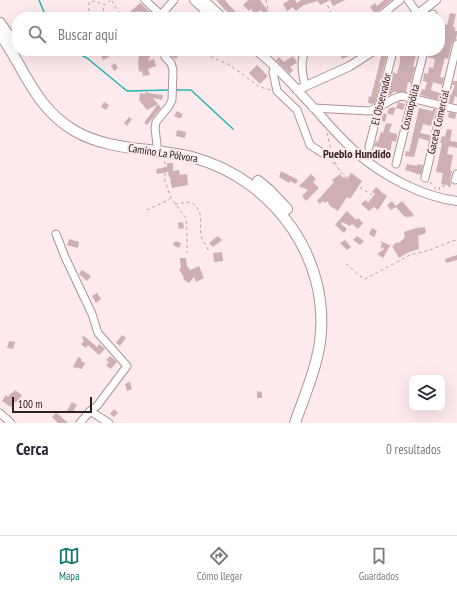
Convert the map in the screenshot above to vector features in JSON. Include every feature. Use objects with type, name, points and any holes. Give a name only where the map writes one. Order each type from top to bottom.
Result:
[{"type":"highway","name":"Camino La Pólvora","points":[[0,23],[12,41]]},
{"type":"highway","name":"Camino La Pólvora","points":[[0,34],[12,54]]},
{"type":"highway","name":"Camino La Pólvora","points":[[13,56],[39,99],[54,116],[67,126],[83,135],[100,142],[122,147],[183,149],[209,156],[248,174],[269,190],[286,207],[306,236],[317,261],[327,304],[327,326],[323,359],[301,423]]},
{"type":"highway","name":"Camino La Pólvora","points":[[22,56],[47,98],[58,111],[71,121],[100,135],[161,148],[194,157],[230,171],[248,182],[270,200],[283,215],[298,236],[305,250],[313,272],[321,310],[321,333],[314,368],[295,423]]},
{"type":"main road","points":[[194,0],[204,12]]},
{"type":"main road","points":[[204,0],[217,12]]},
{"type":"main road","points":[[420,12],[436,0]]},
{"type":"main road","points":[[263,56],[301,88],[313,108],[344,141],[369,162],[404,184],[417,190],[437,198],[457,201]]},
{"type":"main road","points":[[301,88],[350,66],[365,56]]},
{"type":"street","points":[[145,0],[156,12]]},
{"type":"street","points":[[164,12],[174,0]]},
{"type":"street","points":[[385,12],[400,0]]},
{"type":"street","points":[[408,0],[414,12]]},
{"type":"street","name":"Gaceta Comercial","points":[[426,179],[457,44]]},
{"type":"street","points":[[301,88],[303,56]]},
{"type":"street","name":"El Observador","points":[[369,147],[392,56]]},
{"type":"street","name":"Cosmopólita","points":[[396,164],[423,56]]},
{"type":"street","points":[[161,148],[155,128],[156,122],[172,100],[173,70],[171,64],[165,57]]},
{"type":"street","points":[[275,66],[273,72],[277,91],[297,110],[310,145],[324,154]]},
{"type":"street","points":[[313,108],[365,112],[399,97],[412,98],[457,109]]},
{"type":"street","points":[[56,234],[65,257],[92,314],[98,334],[127,366],[97,406],[90,411],[80,423]]},
{"type":"street","points":[[90,411],[109,423]]},
{"type":"street","points":[[0,413],[11,423]]},
{"type":"path","points":[[103,12],[104,5],[111,0],[119,12]]},
{"type":"path","points":[[266,0],[269,12]]},
{"type":"path","points":[[325,0],[331,12]]},
{"type":"path","points":[[89,12],[89,2],[95,1],[104,5]]},
{"type":"path","points":[[210,56],[216,60],[228,64],[260,87],[277,91]]},
{"type":"path","points":[[327,132],[340,171]]},
{"type":"path","points":[[161,148],[165,181],[171,198],[186,218],[187,253]]},
{"type":"path","points":[[324,154],[340,171],[372,195]]},
{"type":"path","points":[[426,179],[433,184],[435,188]]},
{"type":"path","points":[[439,191],[440,186],[455,180]]},
{"type":"path","points":[[147,210],[171,198]]},
{"type":"path","points":[[174,204],[191,202],[198,209],[201,217],[200,236],[209,252]]},
{"type":"path","points":[[346,264],[354,269],[359,276],[365,279],[410,256],[457,240]]},
{"type":"building","points":[[216,0],[225,0],[236,12],[228,12]]},
{"type":"building","points":[[248,0],[260,0],[268,11],[262,12],[261,10],[253,12],[251,9],[249,11],[243,5]]},
{"type":"building","points":[[289,0],[295,0],[297,3],[301,0],[330,0],[320,5],[318,1],[304,5],[296,11],[293,7],[287,11],[283,4]]},
{"type":"building","points":[[330,0],[345,0],[333,6]]},
{"type":"building","points":[[384,0],[392,0],[377,12],[374,12],[370,7],[375,3],[377,6]]},
{"type":"building","points":[[140,3],[150,12],[137,11],[130,12]]},
{"type":"building","points":[[450,13],[456,14],[453,27],[455,27],[457,34],[456,39],[452,43],[448,59],[445,58],[444,61],[440,77],[444,78],[442,85],[433,82],[431,90],[440,93],[439,100],[420,95],[422,89],[425,90],[427,82],[423,81],[424,73],[428,74],[429,67],[433,68],[435,59],[428,56],[445,56],[445,24],[447,25]]},
{"type":"building","points":[[101,56],[109,57],[103,60]]},
{"type":"building","points":[[139,56],[150,56],[148,61],[154,59],[156,66],[148,69],[150,75],[143,76],[142,71],[139,72]]},
{"type":"building","points":[[171,56],[178,56],[176,59]]},
{"type":"building","points":[[293,56],[297,63],[290,67],[293,70],[290,74],[276,60],[279,57],[284,62]]},
{"type":"building","points":[[341,56],[348,56],[342,59]]},
{"type":"building","points":[[381,56],[387,56],[375,103],[373,104],[368,103],[369,96],[371,97]]},
{"type":"building","points":[[400,56],[416,56],[411,83],[408,82],[406,92],[393,92],[387,96],[393,72],[397,74]]},
{"type":"building","points":[[115,63],[118,68],[114,71],[111,66]]},
{"type":"building","points":[[257,65],[268,76],[260,84],[249,73]]},
{"type":"building","points":[[453,81],[457,81],[457,97],[455,96],[453,103],[448,102],[455,85],[452,85]]},
{"type":"building","points":[[146,91],[148,93],[163,95],[162,100],[153,98],[158,104],[147,110],[139,100],[140,93],[145,94]]},
{"type":"building","points":[[104,102],[109,105],[106,110],[101,107]]},
{"type":"building","points":[[398,102],[405,104],[403,110],[396,108]]},
{"type":"building","points":[[158,104],[161,108],[147,125],[144,123]]},
{"type":"building","points":[[389,108],[396,108],[393,115],[387,113]]},
{"type":"building","points":[[419,108],[433,111],[433,109],[436,109],[431,126],[423,124],[420,133],[430,135],[429,141],[419,138],[414,157],[405,156],[406,151],[409,152]]},
{"type":"building","points":[[177,111],[183,114],[181,118],[174,116]]},
{"type":"building","points":[[449,112],[456,114],[455,119],[448,117]]},
{"type":"building","points":[[383,113],[387,114],[385,122],[381,121]]},
{"type":"building","points":[[129,117],[132,119],[127,126],[124,123]]},
{"type":"building","points":[[386,123],[392,124],[389,132],[397,134],[397,136],[396,142],[392,141],[390,154],[387,153],[386,160],[381,159],[383,148],[374,146],[376,141],[378,142],[381,132],[383,133]]},
{"type":"building","points":[[447,129],[452,130],[450,141],[457,142],[457,148],[449,146],[447,154],[453,155],[450,170],[452,171],[450,179],[451,186],[441,184],[443,173],[436,172],[442,143],[440,143],[442,136],[445,137]]},
{"type":"building","points":[[177,130],[186,132],[185,138],[176,136]]},
{"type":"building","points":[[167,163],[173,163],[173,171],[179,170],[180,175],[187,174],[188,185],[172,188],[168,172],[157,174],[156,169],[167,167]]},
{"type":"building","points":[[407,164],[417,166],[417,164],[423,165],[421,175],[405,170]]},
{"type":"building","points":[[281,171],[298,180],[296,184],[290,181],[289,183],[279,177]]},
{"type":"building","points":[[351,173],[362,181],[350,199],[347,197],[338,211],[330,206],[327,201],[325,203],[323,201],[320,204],[317,201],[334,182],[332,180],[340,174],[343,178],[344,177],[347,179]]},
{"type":"building","points":[[311,174],[316,179],[313,182],[319,188],[306,201],[302,196],[308,190],[299,186]]},
{"type":"building","points":[[376,187],[387,196],[378,210],[374,207],[369,211],[361,204],[366,200],[368,203],[375,194],[372,192]]},
{"type":"building","points":[[392,201],[396,206],[402,201],[414,215],[408,218],[406,216],[405,217],[396,207],[391,210],[387,205]]},
{"type":"building","points":[[347,211],[356,220],[358,218],[363,223],[358,229],[352,224],[350,226],[342,222],[341,224],[347,229],[344,233],[335,225]]},
{"type":"building","points":[[183,222],[184,228],[179,229],[178,223]]},
{"type":"building","points":[[425,227],[426,233],[418,236],[419,249],[407,253],[399,258],[392,246],[394,247],[393,245],[398,242],[399,243],[405,237],[404,232]]},
{"type":"building","points":[[372,228],[377,231],[374,237],[369,234]]},
{"type":"building","points":[[218,236],[222,240],[213,247],[209,243]]},
{"type":"building","points":[[357,236],[364,241],[360,245],[353,240]]},
{"type":"building","points":[[69,239],[79,242],[78,248],[67,245]]},
{"type":"building","points":[[345,240],[351,247],[347,250],[340,243]]},
{"type":"building","points":[[175,241],[181,243],[179,248],[173,245]]},
{"type":"building","points":[[380,241],[389,245],[391,244],[383,258],[377,254],[384,249],[383,247],[380,249],[382,244]]},
{"type":"building","points":[[222,252],[223,261],[214,262],[213,253]]},
{"type":"building","points":[[457,255],[457,260],[446,263],[445,259]]},
{"type":"building","points":[[180,258],[186,258],[187,266],[190,270],[199,266],[204,278],[196,282],[194,277],[189,283],[183,279],[184,278],[179,269],[181,268]]},
{"type":"building","points":[[82,270],[91,276],[87,281],[79,274]]},
{"type":"building","points":[[97,293],[101,299],[96,303],[92,296]]},
{"type":"building","points":[[122,335],[126,338],[120,346],[116,343]]},
{"type":"building","points":[[84,336],[97,347],[99,344],[105,349],[99,355],[88,345],[86,348],[81,344],[84,341],[82,338]]},
{"type":"building","points":[[9,341],[15,342],[13,349],[7,348]]},
{"type":"building","points":[[110,356],[117,362],[111,369],[106,365],[109,362],[106,360]]},
{"type":"building","points":[[78,357],[85,363],[82,369],[73,367]]},
{"type":"building","points":[[130,382],[132,389],[127,391],[125,384]]},
{"type":"building","points":[[15,390],[22,395],[11,407],[2,401],[6,395],[8,397]]},
{"type":"building","points":[[257,391],[262,392],[262,398],[257,398]]},
{"type":"building","points":[[72,402],[77,405],[72,413],[67,411]]},
{"type":"building","points":[[114,409],[118,413],[114,417],[110,414]]},
{"type":"building","points":[[56,413],[68,423],[58,423],[52,417]]},
{"type":"waterway","points":[[39,0],[44,12]]},
{"type":"waterway","points":[[83,56],[127,91],[171,90]]},
{"type":"waterway","points":[[174,90],[191,90],[233,129]]},
{"type":"district","name":"Pueblo Hundido","points":[[357,153]]}]
